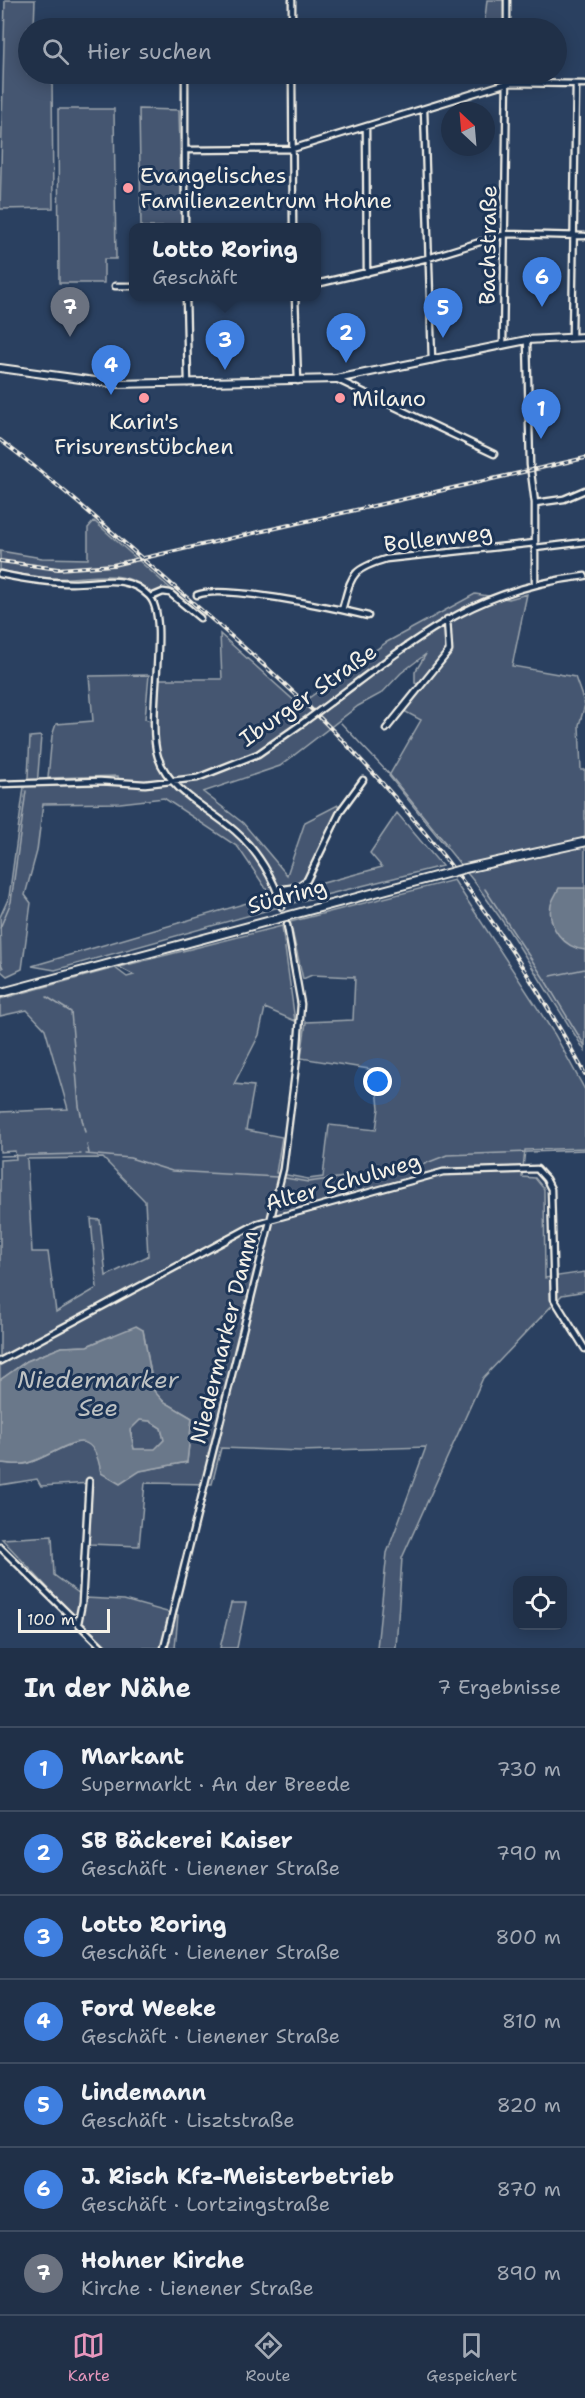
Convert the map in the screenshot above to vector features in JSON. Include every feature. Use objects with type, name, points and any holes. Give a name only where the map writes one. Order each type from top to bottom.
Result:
[{"type":"main road","name":"Südring","points":[[0,993],[463,869],[585,842]]},
{"type":"street","points":[[292,0],[292,18]]},
{"type":"street","points":[[507,0],[507,18]]},
{"type":"street","points":[[185,84],[185,223]]},
{"type":"street","points":[[292,84],[294,223]]},
{"type":"street","points":[[185,150],[292,149],[507,84],[585,84]]},
{"type":"street","name":"Bachstraße","points":[[503,345],[507,84]]},
{"type":"street","points":[[572,337],[576,84]]},
{"type":"street","points":[[424,110],[432,360]]},
{"type":"street","points":[[366,127],[367,273]]},
{"type":"street","points":[[321,283],[428,258],[506,234],[585,236]]},
{"type":"street","points":[[115,286],[129,286]]},
{"type":"street","points":[[186,301],[188,383]]},
{"type":"street","points":[[295,301],[298,381]]},
{"type":"street","points":[[0,368],[89,382],[188,383],[336,379],[527,340],[585,337]]},
{"type":"street","points":[[527,340],[530,465],[535,503],[535,583]]},
{"type":"street","points":[[336,379],[494,454]]},
{"type":"street","points":[[535,503],[564,499],[585,490]]},
{"type":"street","name":"Bollenweg","points":[[342,610],[355,572],[364,566],[386,559],[585,542]]},
{"type":"street","points":[[0,574],[34,582],[74,583],[116,580],[133,584],[151,597],[158,617],[154,739],[158,757],[173,782],[237,832],[260,861],[278,890],[282,907]]},
{"type":"street","name":"Iburger Straße","points":[[0,784],[173,782],[197,778],[240,763],[304,722],[447,619],[484,601],[535,583],[585,576]]},
{"type":"street","points":[[197,595],[206,591],[227,593],[368,616]]},
{"type":"street","points":[[151,597],[163,592],[170,593],[200,618]]},
{"type":"street","points":[[386,729],[449,651],[447,619]]},
{"type":"street","points":[[278,890],[297,887],[307,880],[341,810],[363,780]]},
{"type":"street","name":"Niedermarker Damm","points":[[164,1648],[283,1169],[297,1058],[301,1004],[287,925]]},
{"type":"street","name":"Alter Schulweg","points":[[0,1361],[270,1219],[443,1172],[537,1169],[551,1189],[554,1299],[585,1349]]},
{"type":"street","points":[[78,1623],[82,1603],[89,1481]]},
{"type":"street","points":[[0,1547],[103,1648]]},
{"type":"shaded area","points":[[5,0],[35,0],[34,18],[18,18],[18,84],[52,84],[53,208],[0,209]]},
{"type":"shaded area","points":[[487,0],[504,0],[505,18],[485,18]]},
{"type":"shaded area","points":[[58,109],[114,109],[116,259],[104,259],[104,283],[59,283]]},
{"type":"shaded area","points":[[139,109],[179,110],[182,223],[141,223]]},
{"type":"shaded area","points":[[94,521],[171,589],[156,600],[145,588],[121,577],[51,578],[0,570],[0,551],[42,558],[88,559],[88,528]]},
{"type":"shaded area","points":[[475,594],[509,599],[527,594],[512,666],[575,677],[585,705],[579,725],[581,770],[585,770],[585,1051],[508,929],[476,884],[389,776],[421,720],[404,711],[423,687],[415,683],[415,672],[426,654],[401,673],[382,693],[358,706],[280,766],[203,792],[243,823],[287,875],[305,822],[338,805],[347,806],[308,887],[382,867],[370,853],[397,813],[442,866],[297,902],[55,970],[32,966],[271,896],[238,847],[164,798],[120,803],[43,804],[37,851],[25,895],[31,903],[22,969],[7,976],[1,971],[0,917],[9,897],[24,787],[28,777],[30,737],[41,736],[37,786],[119,785],[118,776],[48,778],[52,736],[56,724],[93,721],[89,676],[149,675],[145,719],[158,724],[159,679],[222,679],[220,634],[299,705],[387,642]]},
{"type":"shaded area","points":[[454,880],[555,1035],[585,1090],[585,1148],[525,1150],[522,1177],[535,1178],[544,1189],[545,1278],[585,1272],[585,1291],[562,1295],[483,1378],[402,1558],[396,1648],[377,1648],[387,1553],[426,1447],[301,1451],[221,1448],[212,1484],[145,1483],[139,1546],[89,1544],[92,1483],[41,1486],[37,1479],[0,1485],[0,1463],[31,1462],[67,1446],[84,1442],[90,1443],[95,1448],[101,1473],[139,1471],[187,1462],[192,1418],[163,1401],[154,1391],[143,1330],[110,1336],[87,1346],[62,1347],[27,1361],[0,1380],[0,1160],[16,1159],[15,1151],[0,1152],[0,1112],[68,1109],[45,1029],[27,1010],[0,1016],[0,999],[115,968],[127,977],[134,975],[119,967],[282,926],[295,1021],[265,1008],[259,1035],[234,1084],[254,1086],[246,1130],[282,1137],[276,1173],[308,1179],[323,1177],[329,1125],[376,1130],[379,1108],[375,1070],[301,1058],[306,1022],[353,1020],[355,977],[312,975],[303,979],[290,922]],"holes":[[[103,1158],[145,1201],[148,1256],[106,1276],[100,1220],[91,1219],[97,1288],[56,1312],[48,1252],[32,1252],[27,1159]]]},
{"type":"shaded area","points":[[140,1420],[150,1421],[161,1428],[164,1440],[155,1450],[134,1450],[130,1429]]},
{"type":"shaded area","points":[[52,1536],[54,1575],[80,1594],[76,1618],[2,1539]]},
{"type":"shaded area","points":[[85,1598],[124,1600],[178,1615],[175,1648],[109,1648],[81,1621]]},
{"type":"shaded area","points":[[231,1603],[246,1603],[237,1648],[220,1648]]},
{"type":"water","points":[[559,888],[585,888],[585,950],[564,941],[554,928],[550,913],[551,905]]},
{"type":"water","name":"Niedermarker See","points":[[136,1326],[143,1330],[154,1391],[163,1401],[192,1418],[187,1462],[140,1471],[120,1484],[101,1473],[97,1456],[91,1446],[83,1442],[75,1443],[25,1464],[0,1463],[0,1380],[27,1361],[62,1347],[87,1346]],"holes":[[[140,1420],[150,1421],[161,1428],[164,1440],[155,1449],[134,1449],[130,1430]]]},
{"type":"waterway","points":[[341,723],[389,774],[447,845]]},
{"type":"waterway","points":[[0,928],[11,902],[26,791]]},
{"type":"waterway","points":[[485,889],[543,977]]},
{"type":"waterway","points":[[0,961],[3,968]]},
{"type":"waterway","points":[[551,976],[585,969]]},
{"type":"waterway","points":[[543,977],[585,1046]]},
{"type":"waterway","points":[[47,997],[71,1012],[79,1106],[85,1132]]},
{"type":"waterway","points":[[87,1145],[89,1153]]},
{"type":"waterway","points":[[419,1166],[447,1155],[585,1150]]},
{"type":"waterway","points":[[0,1156],[81,1154]]},
{"type":"waterway","points":[[86,1154],[130,1158],[172,1171],[277,1177]]},
{"type":"waterway","points":[[285,1178],[308,1182],[410,1168]]},
{"type":"railway","points":[[0,440],[44,474],[244,647],[316,714],[362,761],[426,834],[484,910],[537,991],[585,1074]]},
{"type":"railway","points":[[0,561],[58,569],[113,565],[585,458]]},
{"type":"place","name":"Evangelisches Familienzentrum Hohne","points":[[128,188]]},
{"type":"place","name":"J. Risch Kfz-Meisterbetrieb","points":[[542,307]]},
{"type":"place","name":"Hohner Kirche","points":[[70,337]]},
{"type":"place","name":"Lindemann","points":[[443,338]]},
{"type":"place","name":"SB Bäckerei Kaiser","points":[[346,363]]},
{"type":"place","name":"Lotto Roring","points":[[225,370]]},
{"type":"place","name":"Ford Weeke","points":[[111,395]]},
{"type":"place","name":"Karin's Frisurenstübchen","points":[[144,398]]},
{"type":"place","name":"Milano","points":[[340,398]]},
{"type":"place","name":"Markant","points":[[541,439]]}]
